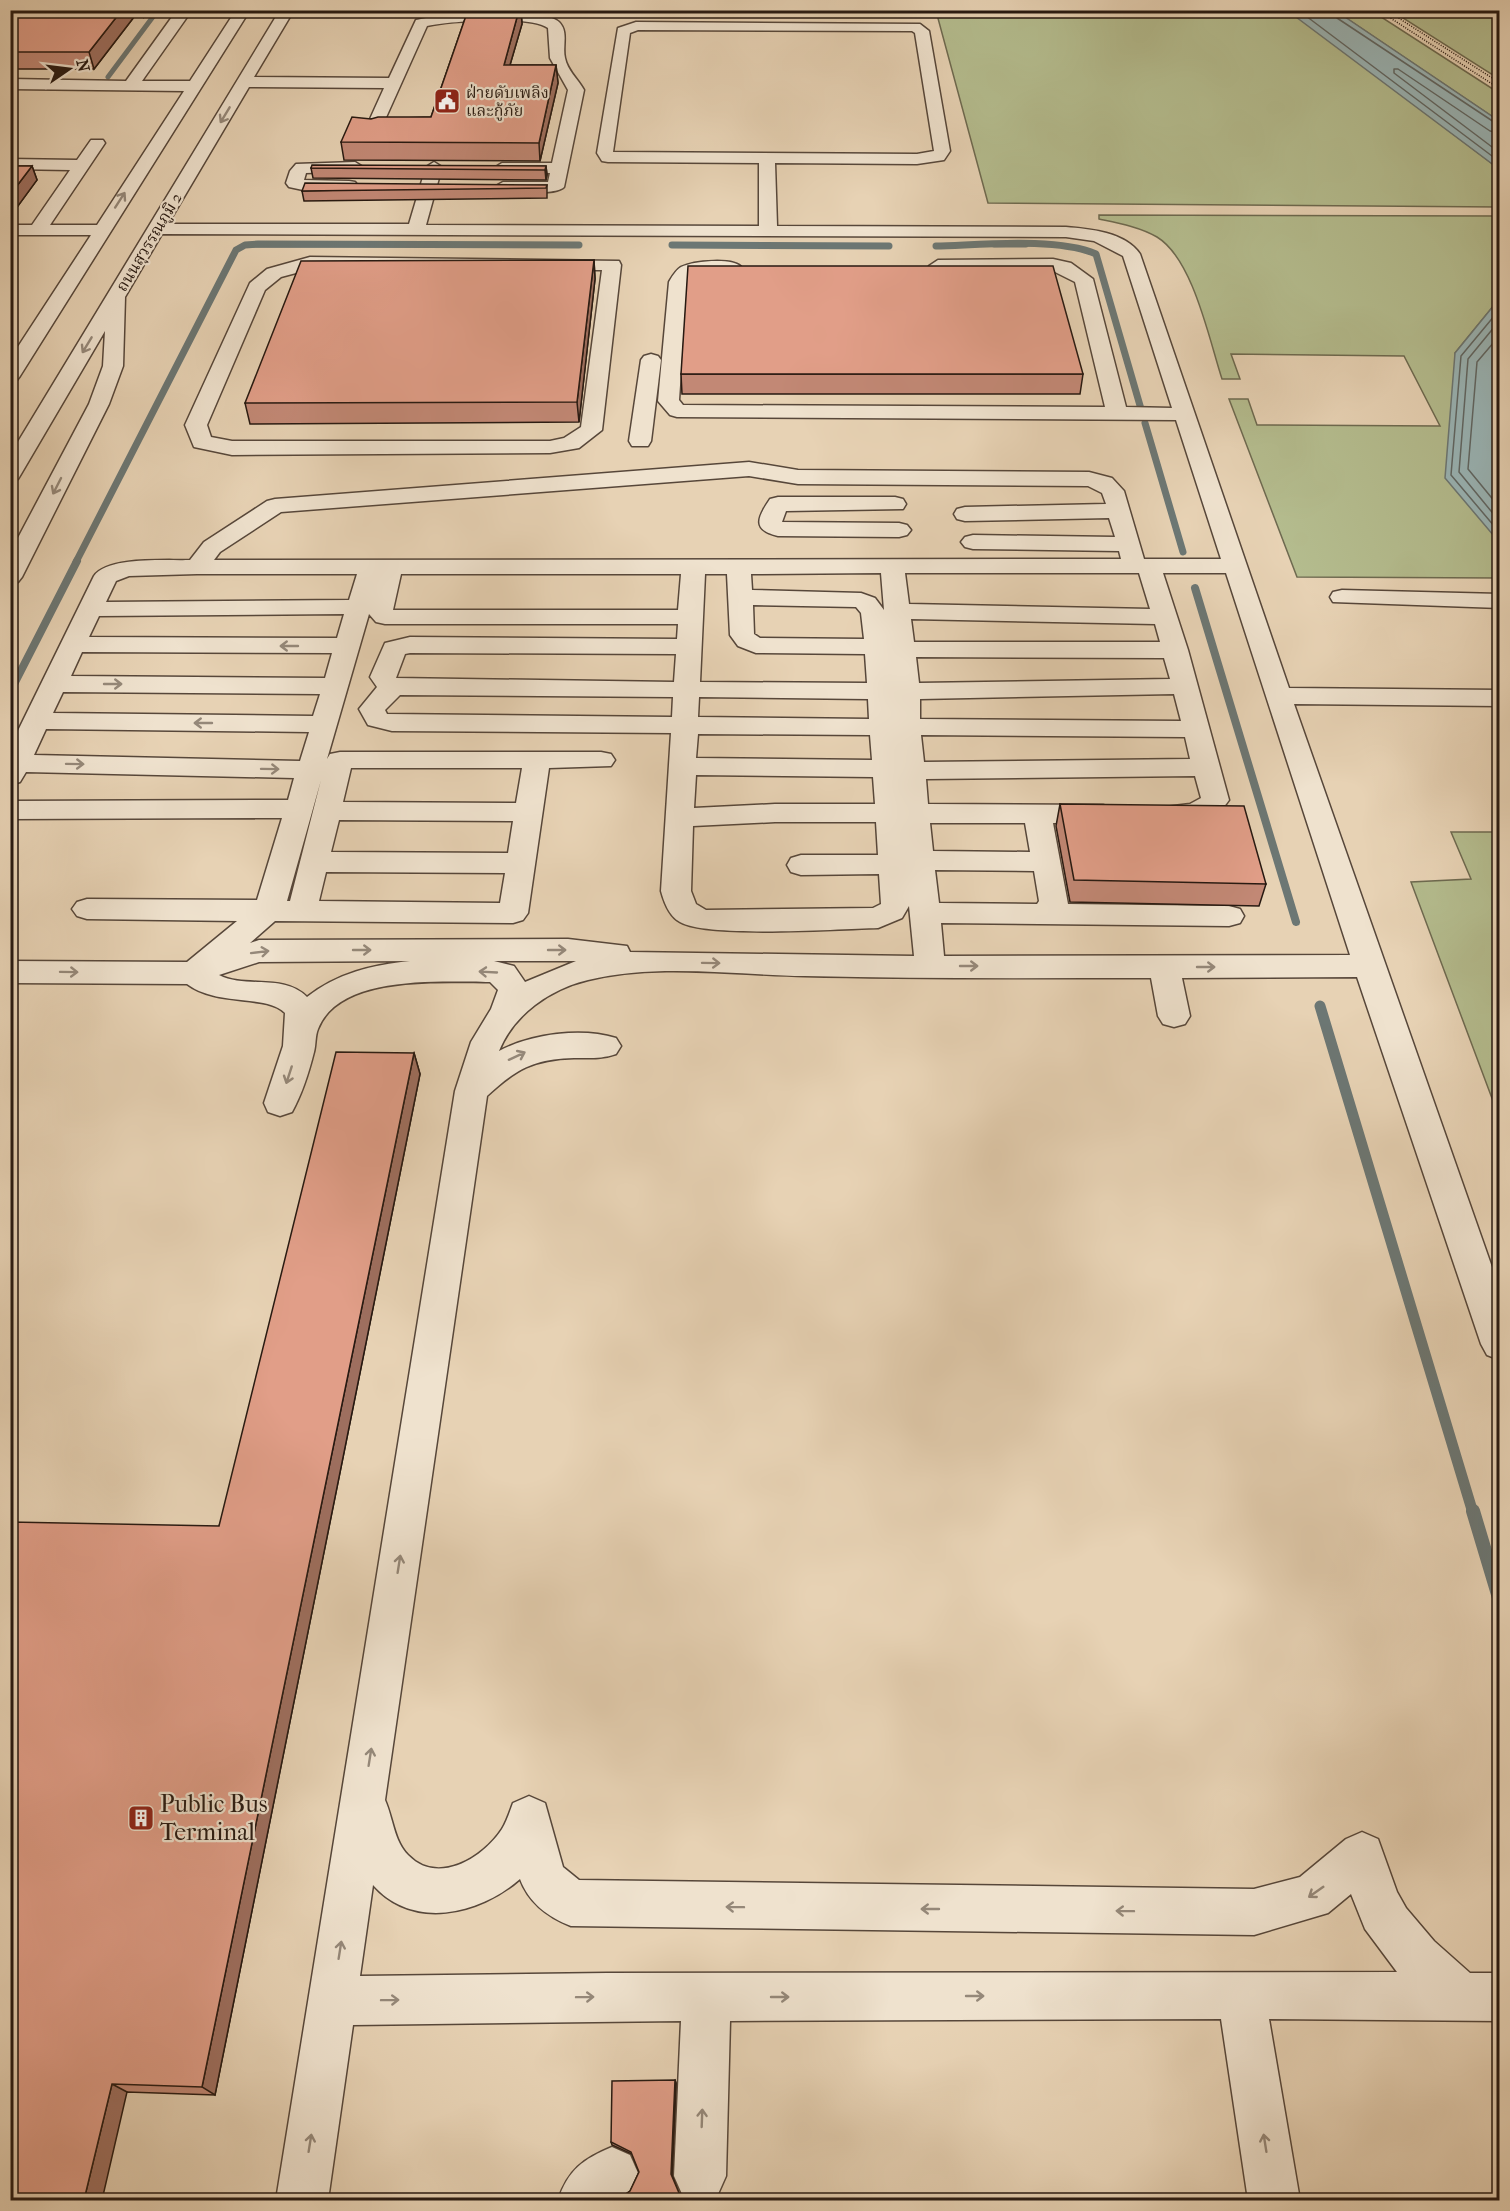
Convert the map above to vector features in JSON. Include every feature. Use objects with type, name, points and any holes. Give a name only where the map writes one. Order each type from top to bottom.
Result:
[{"type":"street","points":[[131,85],[185,10]]},
{"type":"street","points":[[10,376],[243,10]]},
{"type":"street","name":"ถนนสุวรรณภูมิ 2","points":[[10,474],[287,10]]},
{"type":"street","points":[[373,130],[422,23],[456,17],[536,20],[551,23],[557,30],[557,58],[576,90],[550,210]]},
{"type":"street","points":[[636,26],[905,26],[922,31],[942,151],[938,156],[917,159],[767,159],[608,157],[605,153],[623,31],[636,26]]},
{"type":"street","points":[[245,82],[394,83]]},
{"type":"street","points":[[10,84],[195,86]]},
{"type":"street","points":[[36,230],[97,143]]},
{"type":"street","points":[[767,159],[768,217]]},
{"type":"street","points":[[10,164],[81,165]]},
{"type":"street","points":[[367,167],[302,168],[298,171],[295,183],[372,186]]},
{"type":"street","points":[[412,167],[440,167],[429,186],[420,217]]},
{"type":"street","points":[[480,168],[559,168]]},
{"type":"street","points":[[406,186],[452,186]]},
{"type":"street","points":[[486,187],[550,210],[617,230],[668,231],[768,217],[915,249],[1053,264],[1076,272],[1084,279],[1117,414]]},
{"type":"street","points":[[157,229],[550,210]]},
{"type":"street","points":[[10,230],[101,230]]},
{"type":"street","points":[[612,265],[310,263],[274,273],[257,287],[196,425],[198,433],[202,442],[232,448],[550,447],[571,443],[591,430],[617,230]]},
{"type":"street","points":[[640,441],[668,231]]},
{"type":"street","points":[[915,249],[1066,232],[1104,237],[1120,244],[1131,254],[1369,966],[1500,1344]]},
{"type":"street","points":[[757,268],[699,268],[682,274],[678,282],[668,401],[677,411],[1184,414]]},
{"type":"street","points":[[18,328],[68,286]]},
{"type":"street","points":[[10,577],[99,404],[113,366],[117,294]]},
{"type":"street","points":[[197,567],[212,547],[275,506],[749,469],[798,477],[1089,479],[1104,483],[1113,491],[1128,543],[1165,617],[1175,650],[1215,800],[1207,808],[1192,814],[775,813],[681,818]]},
{"type":"street","points":[[888,648],[896,611],[897,546],[895,504],[890,478]]},
{"type":"street","points":[[956,478],[978,566]]},
{"type":"street","points":[[895,504],[778,504],[771,518],[771,526],[778,529],[897,546],[978,566],[1235,566]]},
{"type":"street","points":[[965,514],[1118,511]]},
{"type":"street","points":[[972,542],[1128,543]]},
{"type":"street","points":[[310,770],[14,769],[106,576],[126,569],[197,567],[693,576],[739,566],[897,546]]},
{"type":"street","points":[[739,566],[742,635],[747,641],[756,645],[1175,650]]},
{"type":"street","points":[[194,973],[269,910],[359,606],[383,571]]},
{"type":"street","points":[[383,571],[380,612],[385,617],[691,617]]},
{"type":"street","points":[[693,576],[684,766],[675,891],[680,906],[691,916],[706,920],[878,918],[892,911],[896,904],[907,862]]},
{"type":"street","points":[[741,597],[861,600],[869,603],[873,609],[888,648],[907,862],[925,913],[930,966]]},
{"type":"street","points":[[1342,597],[1500,601]]},
{"type":"street","points":[[90,609],[359,606]]},
{"type":"street","points":[[896,611],[1165,617]]},
{"type":"street","points":[[74,644],[347,646]]},
{"type":"street","points":[[397,687],[383,677],[389,656],[394,648],[410,645],[690,647]]},
{"type":"street","points":[[54,684],[336,686]]},
{"type":"street","points":[[1185,686],[893,691],[397,687],[387,691],[372,709],[377,718],[392,723],[1196,729]]},
{"type":"street","points":[[1279,696],[1500,698]]},
{"type":"street","points":[[37,721],[324,724]]},
{"type":"street","points":[[87,909],[513,913],[537,759]]},
{"type":"street","points":[[302,910],[340,760],[602,760]]},
{"type":"street","points":[[684,766],[899,770],[1206,767]]},
{"type":"street","points":[[10,810],[299,809]]},
{"type":"street","points":[[328,811],[529,812]]},
{"type":"street","points":[[1037,814],[1053,902],[1045,914]]},
{"type":"street","points":[[314,862],[521,863]]},
{"type":"street","points":[[801,865],[1046,862]]},
{"type":"street","points":[[925,913],[1230,916]]},
{"type":"street","points":[[848,919],[855,966]]},
{"type":"street","points":[[10,972],[194,973],[225,960],[259,951],[568,950],[653,961]]},
{"type":"street","points":[[302,2200],[471,1092],[483,1048],[498,1019],[519,998],[546,983],[600,966],[653,961],[855,966],[1369,966]]},
{"type":"street","points":[[1164,967],[1174,1016]]},
{"type":"street","points":[[280,1103],[302,1028],[313,1010],[335,992],[359,981],[383,975],[490,971],[503,974],[514,988],[506,1011]]},
{"type":"street","points":[[194,973],[208,984],[220,988],[274,993],[290,997],[300,1008],[302,1028]]},
{"type":"street","points":[[471,1092],[493,1070],[511,1058],[532,1049],[605,1046]]},
{"type":"street","points":[[364,1796],[375,1841],[391,1872],[412,1886],[441,1893],[468,1886],[496,1870],[518,1846],[530,1819],[543,1880],[571,1903],[746,1908],[1254,1911],[1312,1897],[1362,1855],[1382,1911],[1404,1944],[1431,1973],[1480,1997]]},
{"type":"street","points":[[332,2001],[1241,1995],[1480,1997]]},
{"type":"street","points":[[1241,1995],[1274,2200]]},
{"type":"street","points":[[700,2183],[706,1997]]},
{"type":"path","points":[[1378,10],[1500,89]]},
{"type":"path","points":[[1386,10],[1500,83]]},
{"type":"green space","points":[[936,11],[1291,11],[1499,169],[1499,207],[988,203]]},
{"type":"green space","points":[[1336,11],[1372,11],[1499,93],[1499,121]]},
{"type":"green space","points":[[1392,11],[1484,11],[1499,19],[1499,79]]},
{"type":"green space","points":[[1099,215],[1499,216],[1499,299],[1455,353],[1499,542],[1499,578],[1297,577],[1229,399],[1248,399],[1257,425],[1440,426],[1404,356],[1231,354],[1240,379],[1222,379],[1198,301],[1181,263],[1170,248],[1157,237],[1129,226],[1099,219]]},
{"type":"green space","points":[[1451,832],[1499,832],[1499,1117],[1411,882],[1471,879]]},
{"type":"water","points":[[1288,11],[1336,11],[1499,121],[1499,169]]},
{"type":"water","points":[[1499,299],[1499,542],[1445,478],[1455,353]]},
{"type":"building","points":[[10,10],[122,10],[89,52],[10,52]]},
{"type":"building","points":[[468,10],[519,10],[504,65],[556,65],[539,143],[341,142],[352,117],[371,119],[431,117]]},
{"type":"building","points":[[312,165],[546,166],[545,170],[311,168]]},
{"type":"building","points":[[10,166],[32,166],[10,195]]},
{"type":"building","points":[[305,183],[547,185],[546,188],[302,191]]},
{"type":"building","points":[[594,260],[577,402],[245,403],[301,261]]},
{"type":"building","points":[[688,266],[1053,266],[1083,374],[681,374]]},
{"type":"building","points":[[1060,804],[1244,806],[1266,884],[1074,880]]},
{"type":"building","name":"Public Bus Terminal","points":[[336,1052],[414,1053],[202,2087],[112,2084],[84,2200],[10,2200],[10,1522],[219,1526]]},
{"type":"building","points":[[675,2080],[671,2174],[679,2193],[690,2197],[690,2200],[617,2200],[630,2191],[639,2172],[631,2152],[611,2142],[612,2081]]},
{"type":"waterway","points":[[108,77],[158,10]]},
{"type":"waterway","points":[[76,562],[236,250],[245,245],[258,244],[579,245]]},
{"type":"waterway","points":[[247,245],[532,245]]},
{"type":"waterway","points":[[672,245],[889,246]]},
{"type":"waterway","points":[[994,245],[1026,245]]},
{"type":"waterway","points":[[936,246],[1061,245],[1096,254],[1141,409]]},
{"type":"waterway","points":[[1145,423],[1183,552]]},
{"type":"waterway","points":[[10,692],[77,561]]},
{"type":"waterway","points":[[1195,588],[1296,922]]},
{"type":"waterway","points":[[1320,1006],[1473,1513]]},
{"type":"waterway","points":[[1473,1511],[1500,1601]]},
{"type":"place","name":"ฝ่ายดับเพลิง และกู้ภัย","points":[[447,101]]},
{"type":"place","name":"Public Bus Terminal","points":[[141,1818]]}]
